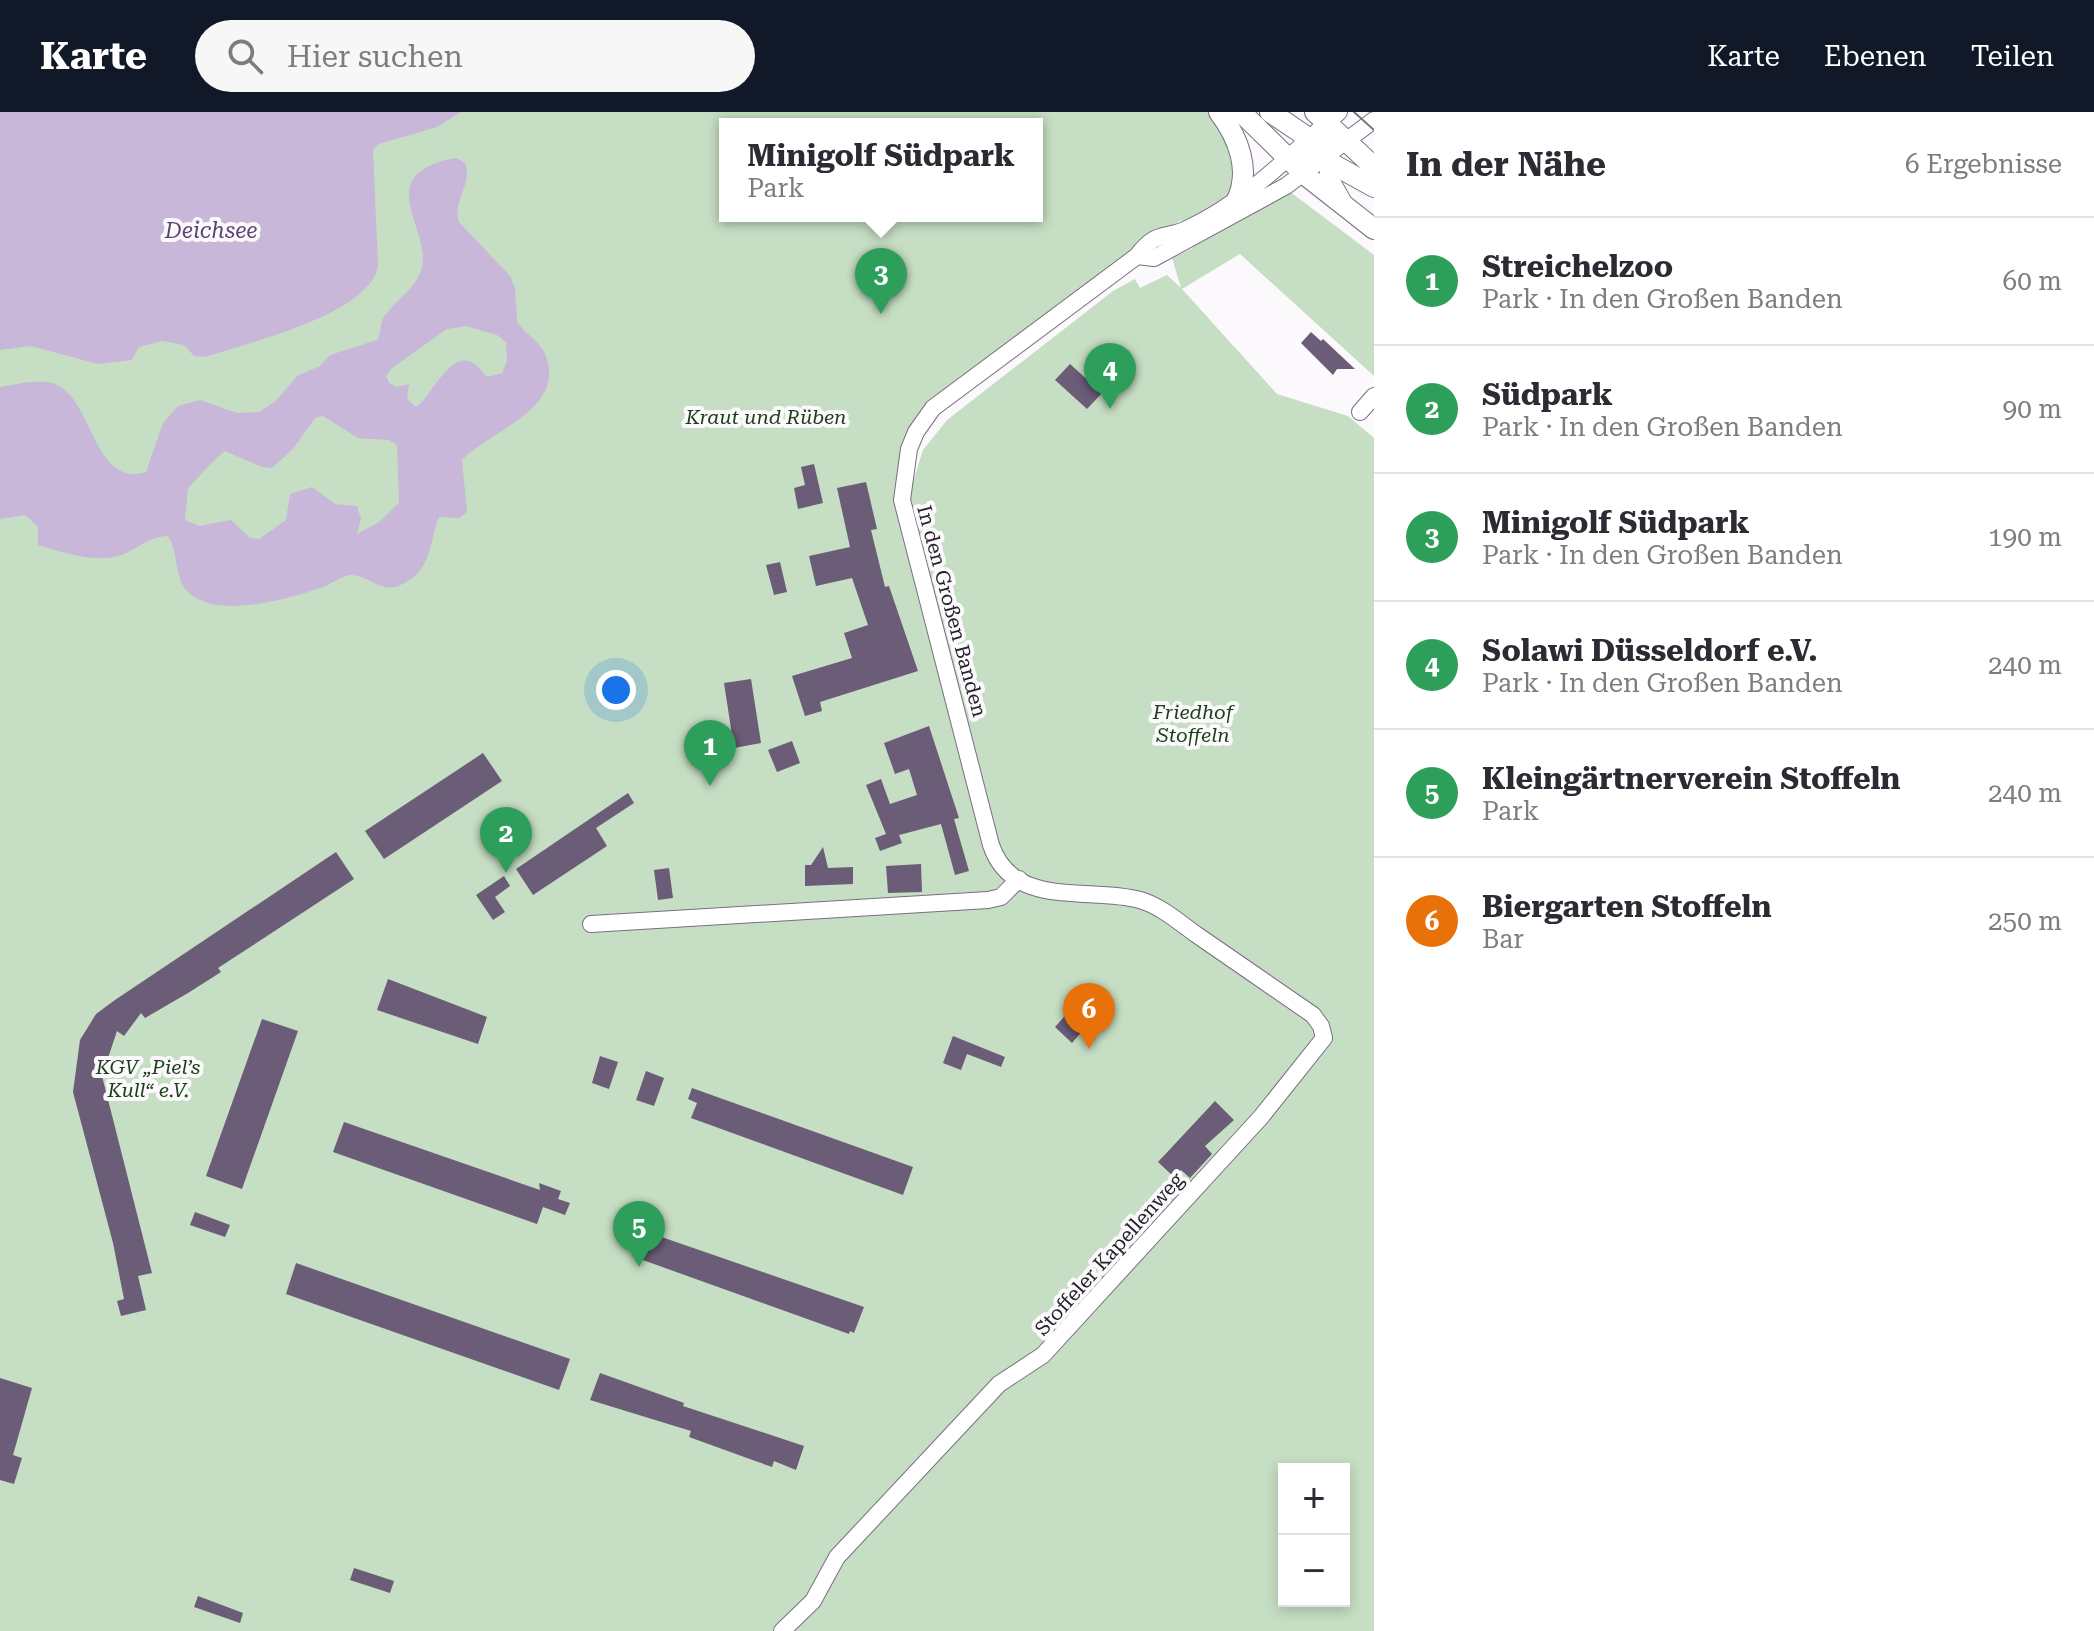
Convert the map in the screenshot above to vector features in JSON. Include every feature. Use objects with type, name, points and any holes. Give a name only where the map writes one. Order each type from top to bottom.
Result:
[{"type":"main road","points":[[1219,112],[1231,128],[1242,159],[1243,184],[1236,202]]},
{"type":"main road","points":[[1241,112],[1304,174],[1374,229]]},
{"type":"main road","points":[[1270,112],[1348,142],[1374,167]]},
{"type":"main road","points":[[1288,159],[1306,155],[1324,131]]},
{"type":"main road","points":[[1324,131],[1374,187]]},
{"type":"street","name":"In den Großen Banden","points":[[1187,234],[1239,213],[1304,174],[1324,131],[1348,142],[1374,120]]},
{"type":"street","points":[[1324,131],[1331,181],[1357,226],[1374,240]]},
{"type":"street","name":"In den Großen Banden","points":[[1288,159],[1236,202],[1154,258],[1137,256],[945,397],[916,432],[905,462],[904,513],[958,709],[991,845],[1000,862],[1019,879],[1052,893],[1114,895],[1145,901],[1313,1015],[1324,1033]]},
{"type":"street","points":[[1360,412],[1374,396]]},
{"type":"street","points":[[591,924],[988,900],[1001,897],[1019,879]]},
{"type":"street","name":"Stoffeler Kapellenweg","points":[[782,1631],[813,1601],[837,1557],[999,1384],[1043,1355],[1261,1117],[1320,1045],[1324,1033]]},
{"type":"green space","points":[[0,112],[1213,112],[1235,155],[1230,156],[1232,166],[1239,167],[1227,200],[1184,225],[1181,220],[1132,252],[934,416],[914,454],[912,485],[923,450],[947,420],[1113,291],[1135,279],[1140,288],[1167,275],[1181,288],[1172,258],[1193,248],[1190,240],[1289,191],[1374,255],[1374,376],[1240,254],[1182,289],[1277,394],[1348,416],[1374,438],[1374,1631],[0,1631]]},
{"type":"water","name":"Deichsee","points":[[0,112],[461,112],[437,127],[379,144],[373,150],[378,265],[371,282],[354,298],[305,324],[205,357],[194,356],[184,345],[162,341],[139,347],[132,360],[98,364],[31,346],[0,350]]},
{"type":"water","points":[[456,158],[465,163],[467,171],[458,207],[459,222],[510,276],[515,288],[517,321],[542,349],[549,373],[546,390],[536,404],[462,460],[467,512],[459,518],[439,517],[426,560],[416,575],[399,586],[384,587],[359,576],[348,575],[294,596],[258,604],[222,605],[206,602],[186,590],[168,536],[154,539],[121,555],[90,558],[38,545],[38,527],[25,515],[0,519],[0,387],[35,382],[55,384],[68,392],[104,455],[115,467],[128,473],[146,472],[163,423],[178,406],[200,400],[237,413],[259,412],[276,401],[297,376],[320,366],[330,355],[377,340],[384,317],[411,288],[422,267],[422,252],[409,189],[415,176],[430,166]],"holes":[[[466,326],[497,335],[506,342],[507,361],[502,373],[487,377],[473,363],[456,363],[416,407],[407,399],[409,384],[396,387],[389,383],[386,376],[392,368],[447,329]],[[323,416],[358,438],[389,440],[397,445],[399,503],[379,522],[357,534],[361,519],[357,506],[335,504],[312,487],[290,494],[286,520],[259,539],[250,538],[231,520],[199,526],[185,520],[188,489],[225,451],[262,467],[272,468],[293,449],[315,418]]]},
{"type":"building","points":[[1311,332],[1355,369],[1337,369],[1333,375],[1301,343]]},
{"type":"building","points":[[1070,364],[1102,393],[1087,409],[1055,380]]},
{"type":"building","points":[[814,464],[823,503],[798,509],[794,488],[805,485],[801,467]]},
{"type":"building","points":[[866,482],[877,529],[871,530],[885,587],[889,586],[918,671],[820,702],[822,711],[805,716],[792,676],[852,658],[844,633],[868,625],[852,578],[816,586],[809,556],[850,547],[837,488]]},
{"type":"building","points":[[780,562],[787,592],[774,595],[766,565]]},
{"type":"building","points":[[751,679],[761,743],[734,748],[724,683]]},
{"type":"building","points":[[929,726],[959,818],[954,819],[969,871],[955,875],[941,824],[899,835],[902,843],[880,851],[875,838],[886,834],[866,785],[881,779],[890,804],[917,795],[909,769],[895,774],[884,743]]},
{"type":"building","points":[[792,741],[800,763],[777,772],[768,750]]},
{"type":"building","points":[[483,753],[502,781],[384,859],[365,831]]},
{"type":"building","points":[[628,793],[634,803],[596,828],[607,846],[533,895],[516,869]]},
{"type":"building","points":[[823,847],[828,868],[853,867],[853,884],[805,886],[805,865],[811,865]]},
{"type":"building","points":[[336,852],[354,879],[218,968],[221,972],[188,993],[145,1018],[141,1013],[124,1036],[117,1031],[102,1076],[152,1273],[138,1276],[146,1310],[121,1316],[117,1301],[124,1299],[113,1243],[73,1092],[80,1040],[96,1014],[115,1000]]},
{"type":"building","points":[[921,864],[922,892],[888,893],[886,866]]},
{"type":"building","points":[[669,868],[673,898],[658,900],[654,870]]},
{"type":"building","points":[[504,876],[510,886],[495,897],[505,912],[493,920],[476,895]]},
{"type":"building","points":[[388,979],[487,1017],[478,1044],[377,1010]]},
{"type":"building","points":[[1080,999],[1097,1014],[1072,1043],[1055,1027]]},
{"type":"building","points":[[262,1019],[298,1031],[242,1189],[206,1176]]},
{"type":"building","points":[[953,1036],[1005,1057],[1001,1067],[967,1054],[961,1070],[943,1063]]},
{"type":"building","points":[[600,1056],[618,1062],[609,1089],[592,1083]]},
{"type":"building","points":[[646,1071],[664,1078],[654,1106],[636,1100]]},
{"type":"building","points":[[692,1088],[913,1167],[903,1195],[691,1118],[697,1103],[688,1099]]},
{"type":"building","points":[[1215,1101],[1234,1120],[1205,1146],[1212,1154],[1190,1178],[1181,1170],[1174,1177],[1158,1162]]},
{"type":"building","points":[[344,1122],[540,1190],[539,1183],[561,1191],[558,1199],[570,1203],[565,1215],[543,1207],[537,1224],[333,1152]]},
{"type":"building","points":[[195,1212],[230,1225],[225,1237],[190,1225]]},
{"type":"building","points":[[650,1233],[864,1307],[854,1333],[850,1331],[849,1334],[640,1259]]},
{"type":"building","points":[[296,1263],[570,1359],[559,1390],[286,1294]]},
{"type":"building","points":[[600,1373],[684,1403],[683,1406],[804,1446],[796,1470],[774,1461],[772,1467],[689,1437],[691,1431],[590,1400]]},
{"type":"building","points":[[0,1378],[32,1388],[13,1455],[22,1458],[14,1484],[0,1480]]},
{"type":"building","points":[[354,1568],[394,1581],[390,1593],[350,1580]]},
{"type":"building","points":[[198,1596],[243,1613],[240,1623],[194,1607]]},
{"type":"tram line","points":[[1354,112],[1374,130]]},
{"type":"place","name":"Minigolf Südpark","points":[[881,314]]},
{"type":"place","name":"Solawi Düsseldorf e.V.","points":[[1110,409]]},
{"type":"place","name":"Streichelzoo","points":[[710,786]]},
{"type":"place","name":"Südpark","points":[[506,873]]},
{"type":"place","name":"Biergarten Stoffeln","points":[[1089,1049]]},
{"type":"place","name":"Kleingärtnerverein Stoffeln","points":[[639,1267]]},
{"type":"park label","name":"Kraut und Rüben","points":[[766,417]]},
{"type":"park label","name":"Friedhof Stoffeln","points":[[1193,724]]},
{"type":"park label","name":"KGV „Piel’s Kull“ e.V.","points":[[148,1078]]}]
